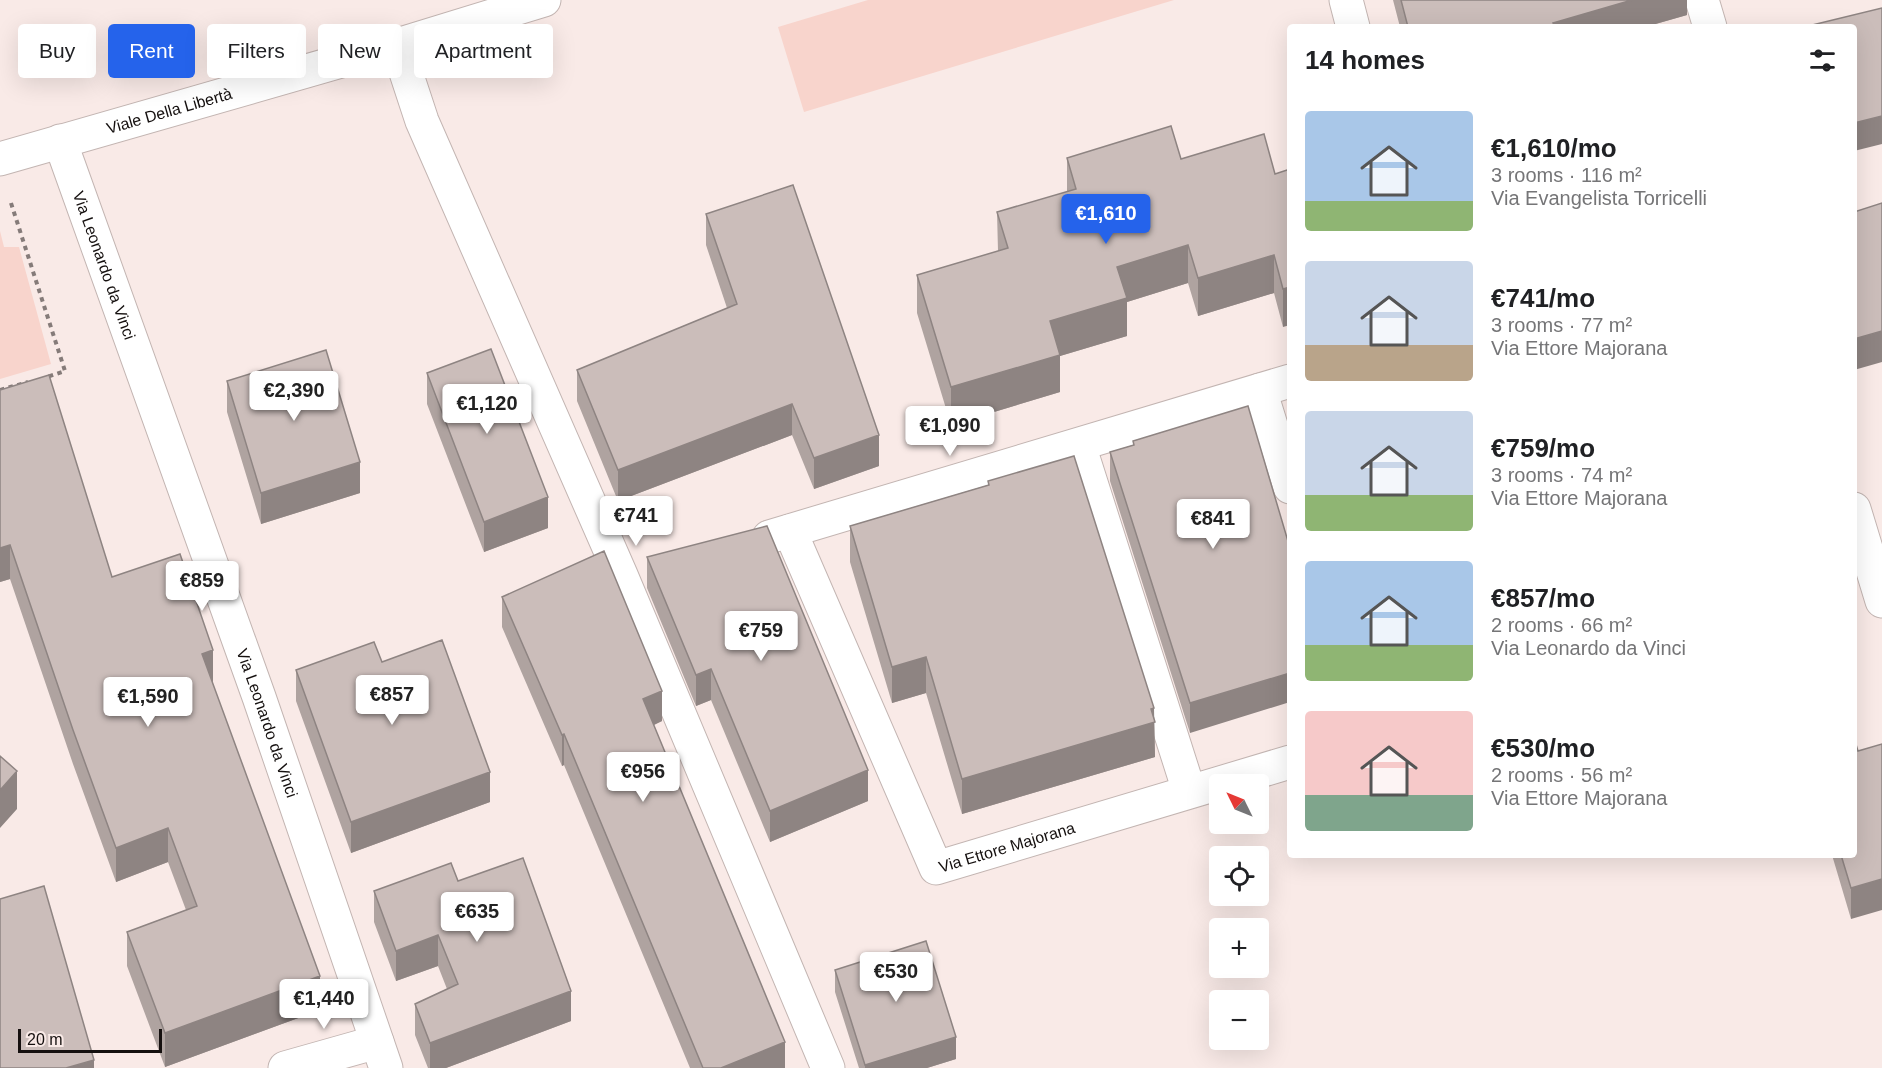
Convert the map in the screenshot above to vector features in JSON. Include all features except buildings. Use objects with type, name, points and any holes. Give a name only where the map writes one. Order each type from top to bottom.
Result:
[{"type":"street","name":"Viale Della Libertà","points":[[402,43],[544,0]]},
{"type":"street","points":[[1346,0],[1352,24]]},
{"type":"street","points":[[1702,0],[1709,24]]},
{"type":"street","points":[[402,60],[422,121],[621,575],[828,1068]]},
{"type":"street","name":"Viale Della Libertà","points":[[0,159],[318,68]]},
{"type":"street","name":"Via Leonardo da Vinci","points":[[60,141],[260,697],[381,1055]]},
{"type":"street","points":[[745,543],[1275,386],[1287,467]]},
{"type":"street","points":[[1079,445],[1189,791]]},
{"type":"street","points":[[1857,521],[1874,591]]},
{"type":"street","name":"Via Ettore Majorana","points":[[790,531],[936,868],[1287,763]]},
{"type":"street","points":[[621,575],[654,566]]},
{"type":"street","points":[[285,1068],[381,1055]]},
{"type":"path","points":[[11,203],[65,371],[44,377]]},
{"type":"path","points":[[0,390],[33,381]]},
{"type":"shaded area","points":[[868,0],[1174,0],[804,112],[778,27]]},
{"type":"shaded area","points":[[0,231],[4,247],[19,247],[51,364],[0,379]]}]
